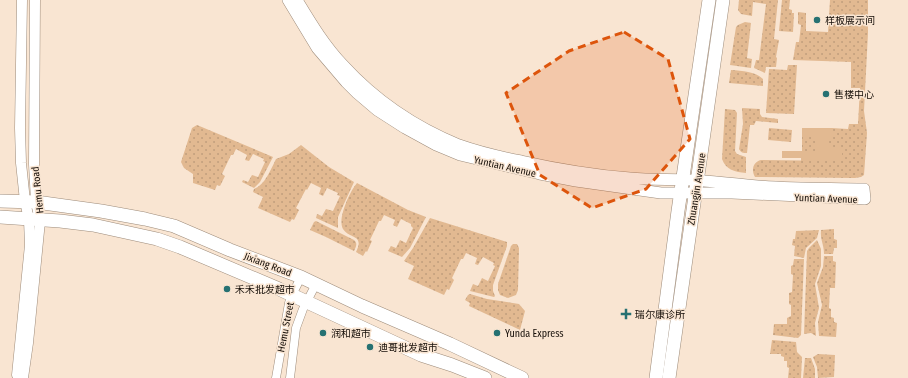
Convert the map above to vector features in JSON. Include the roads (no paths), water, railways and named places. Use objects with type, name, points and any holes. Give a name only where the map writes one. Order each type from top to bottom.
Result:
[{"type":"main road","name":"Yuntian Avenue","points":[[288,0],[317,48],[346,82],[382,113],[416,135],[436,145],[474,159],[576,181],[661,193],[732,193],[865,199],[864,189],[748,185],[697,180],[630,178],[564,170],[474,150],[436,134],[408,119],[358,80],[321,39],[297,0]]},
{"type":"main road","name":"Zhuangjin Avenue","points":[[656,378],[709,0]]},
{"type":"main road","name":"Zhuangjin Avenue","points":[[669,378],[723,0]]},
{"type":"main road","name":"Jixiang Road","points":[[0,201],[30,201],[101,211],[174,226],[230,250],[301,277],[522,378]]},
{"type":"main road","name":"Jixiang Road","points":[[0,217],[93,225],[157,239],[292,295],[306,303],[421,355],[485,378]]},
{"type":"main road","points":[[366,330],[376,312]]},
{"type":"street","name":"Hemu Road","points":[[22,0],[20,128],[21,163],[35,220],[28,343],[23,378]]},
{"type":"street","name":"Hemu Road","points":[[30,201],[34,164],[33,131],[35,0]]},
{"type":"street","name":"Hemu Road","points":[[16,378],[22,336],[30,244],[35,220]]},
{"type":"street","name":"Hemu Street","points":[[276,378],[285,324],[292,295],[301,277]]},
{"type":"street","name":"Hemu Street","points":[[290,378],[296,328],[303,309],[316,284]]},
{"type":"place","name":"样板展示间","points":[[817,20]]},
{"type":"place","name":"售楼中心","points":[[826,94]]},
{"type":"place","name":"禾禾批发超市","points":[[227,289]]},
{"type":"place","name":"瑞尔康诊所","points":[[626,314]]},
{"type":"place","name":"润和超市","points":[[323,333]]},
{"type":"place","name":"Yunda Express","points":[[497,333]]},
{"type":"place","name":"迪哥批发超市","points":[[370,347]]}]
